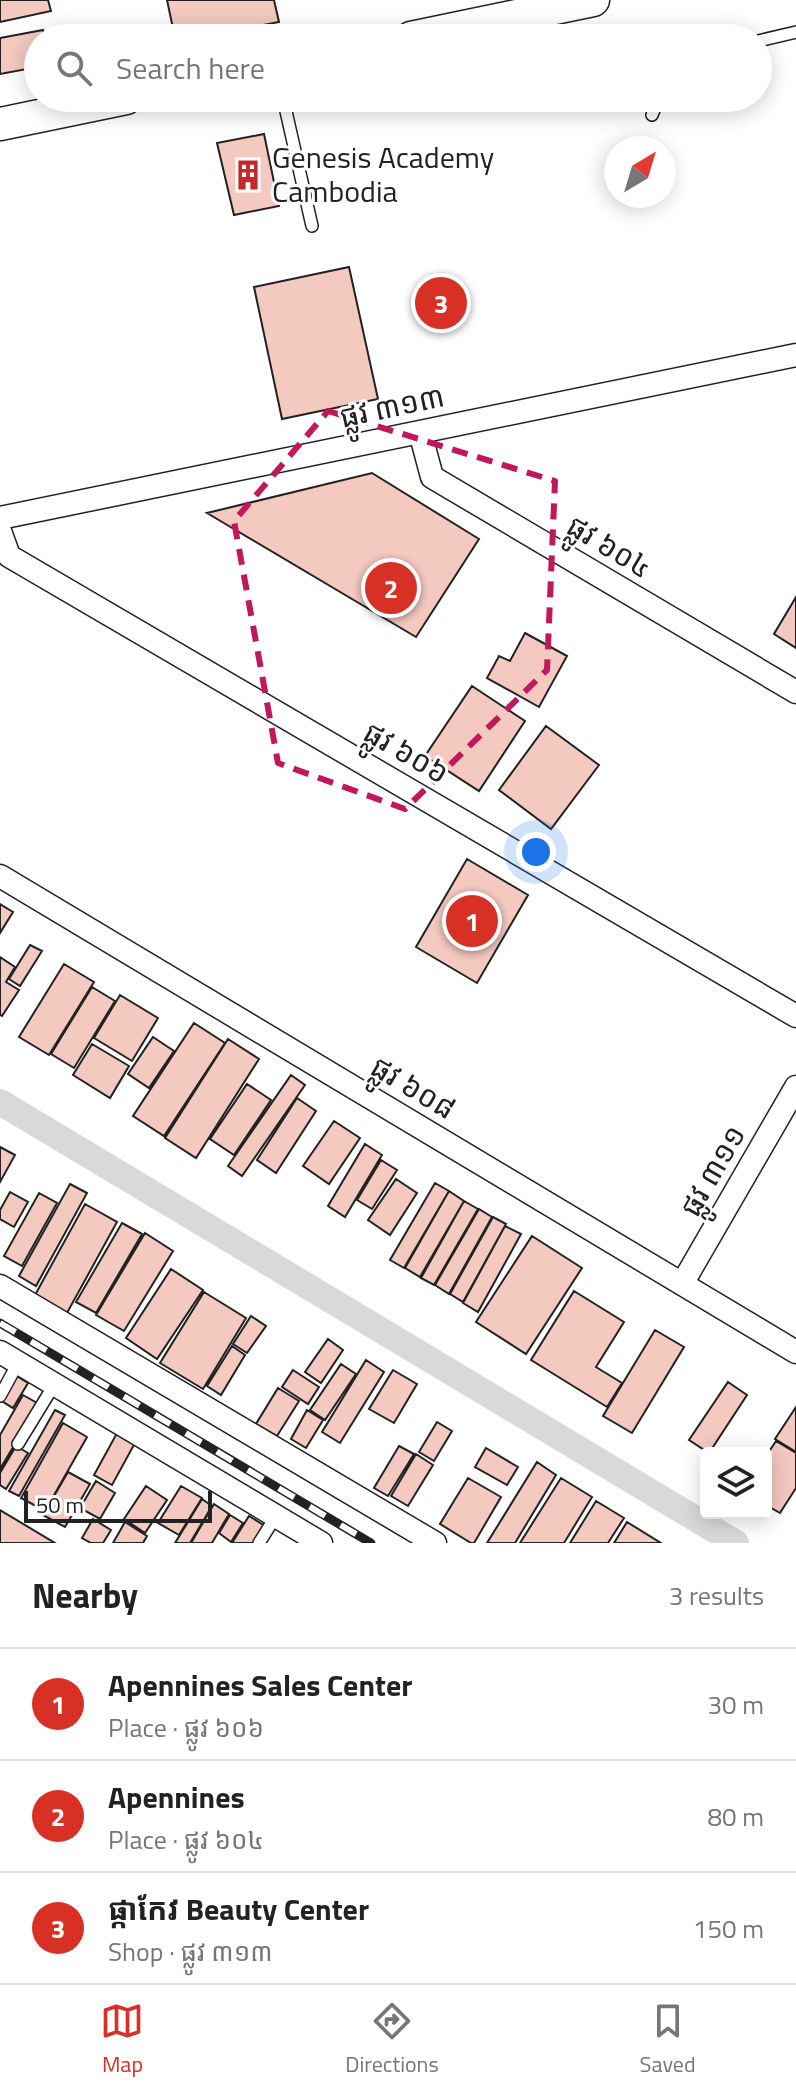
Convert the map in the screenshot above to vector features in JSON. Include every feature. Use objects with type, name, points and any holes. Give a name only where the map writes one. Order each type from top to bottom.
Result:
[{"type":"street","points":[[478,24],[593,0]]},
{"type":"street","points":[[0,124],[58,112]]},
{"type":"street","name":"ផ្លូវ ៣១៣","points":[[0,518],[796,355]]},
{"type":"street","name":"ផ្លូវ ៦០៤","points":[[420,432],[432,477],[796,692]]},
{"type":"street","name":"ផ្លូវ ៦០៦","points":[[0,531],[9,556],[796,1016]]},
{"type":"street","name":"ផ្លូវ ៦០៨","points":[[0,876],[796,1352]]},
{"type":"street","name":"ផ្លូវ ៣១១","points":[[682,1284],[796,1087]]},
{"type":"street","points":[[0,1286],[435,1543]]},
{"type":"street","points":[[9,1358],[321,1543]]},
{"type":"lane","points":[[772,38],[796,32]]},
{"type":"lane","points":[[286,112],[312,226]]},
{"type":"lane","points":[[0,1396],[9,1358]]},
{"type":"lane","points":[[18,1444],[54,1385]]},
{"type":"lane","points":[[259,1543],[276,1516]]},
{"type":"highlighted area","points":[[328,411],[555,481],[547,670],[405,809],[278,763],[234,521]]},
{"type":"building","points":[[0,0],[48,0],[51,11],[0,22]]},
{"type":"building","points":[[167,0],[274,0],[279,22],[268,24],[172,24]]},
{"type":"building","points":[[24,34],[24,70],[0,74],[0,38]]},
{"type":"building","name":"Genesis Academy Cambodia","points":[[264,134],[279,206],[234,215],[217,143]]},
{"type":"building","points":[[349,267],[378,399],[282,419],[254,287]]},
{"type":"building","points":[[372,473],[479,539],[416,637],[207,513]]},
{"type":"building","points":[[796,597],[796,648],[774,634]]},
{"type":"building","points":[[525,633],[567,656],[539,707],[487,678],[499,656],[510,661]]},
{"type":"building","points":[[472,686],[525,721],[479,791],[425,756]]},
{"type":"building","points":[[546,726],[599,765],[551,829],[499,790]]},
{"type":"building","points":[[467,859],[528,895],[477,983],[416,947]]},
{"type":"building","points":[[0,904],[13,912],[0,933]]},
{"type":"building","points":[[30,945],[42,951],[20,986],[9,979]]},
{"type":"building","points":[[0,957],[15,967],[6,982],[19,990],[2,1016],[0,1015]]},
{"type":"building","points":[[64,964],[94,982],[49,1055],[19,1037]]},
{"type":"building","points":[[92,987],[115,1001],[74,1068],[51,1054]]},
{"type":"building","points":[[120,995],[158,1018],[132,1061],[94,1038]]},
{"type":"building","points":[[194,1023],[225,1043],[164,1136],[133,1116]]},
{"type":"building","points":[[153,1037],[174,1051],[149,1088],[128,1074]]},
{"type":"building","points":[[228,1039],[259,1059],[196,1158],[165,1138]]},
{"type":"building","points":[[92,1044],[129,1066],[110,1098],[73,1075]]},
{"type":"building","points":[[291,1075],[305,1085],[242,1176],[228,1166]]},
{"type":"building","points":[[247,1084],[271,1100],[234,1155],[210,1139]]},
{"type":"building","points":[[297,1098],[316,1111],[276,1173],[257,1160]]},
{"type":"building","points":[[334,1121],[360,1138],[329,1184],[303,1166]]},
{"type":"building","points":[[365,1144],[382,1155],[345,1217],[328,1206]]},
{"type":"building","points":[[0,1147],[15,1155],[0,1182]]},
{"type":"building","points":[[381,1160],[397,1170],[372,1209],[357,1200]]},
{"type":"building","points":[[396,1179],[417,1193],[390,1235],[368,1220]]},
{"type":"building","points":[[435,1183],[449,1191],[404,1268],[390,1260]]},
{"type":"building","points":[[70,1184],[87,1193],[36,1286],[19,1276]]},
{"type":"building","points":[[449,1191],[464,1201],[420,1277],[405,1268]]},
{"type":"building","points":[[10,1192],[28,1202],[14,1227],[0,1219],[0,1210]]},
{"type":"building","points":[[39,1193],[57,1203],[22,1266],[4,1256]]},
{"type":"building","points":[[464,1201],[478,1209],[434,1285],[421,1278]]},
{"type":"building","points":[[85,1204],[117,1222],[67,1313],[35,1295]]},
{"type":"building","points":[[479,1209],[492,1217],[449,1294],[435,1285]]},
{"type":"building","points":[[493,1217],[506,1224],[463,1302],[450,1294]]},
{"type":"building","points":[[122,1223],[142,1234],[96,1313],[76,1302]]},
{"type":"building","points":[[505,1226],[521,1234],[478,1312],[463,1303]]},
{"type":"building","points":[[145,1233],[173,1251],[124,1331],[96,1315]]},
{"type":"building","points":[[532,1236],[582,1268],[526,1354],[476,1322]]},
{"type":"building","points":[[171,1269],[203,1290],[157,1359],[126,1338]]},
{"type":"building","points":[[574,1291],[624,1322],[596,1367],[622,1383],[607,1407],[531,1360]]},
{"type":"building","points":[[204,1292],[246,1318],[203,1389],[160,1363]]},
{"type":"building","points":[[251,1316],[266,1326],[247,1353],[233,1344]]},
{"type":"building","points":[[655,1330],[684,1347],[632,1433],[603,1416]]},
{"type":"building","points":[[328,1339],[343,1350],[321,1383],[305,1372]]},
{"type":"building","points":[[232,1346],[245,1355],[221,1395],[207,1386]]},
{"type":"building","points":[[366,1360],[384,1372],[340,1443],[322,1432]]},
{"type":"building","points":[[341,1364],[356,1374],[325,1420],[310,1410]]},
{"type":"building","points":[[293,1370],[319,1387],[308,1404],[282,1387]]},
{"type":"building","points":[[393,1370],[417,1384],[394,1423],[369,1409]]},
{"type":"building","points":[[15,1375],[28,1383],[13,1408],[0,1400]]},
{"type":"building","points":[[728,1382],[747,1395],[713,1447],[700,1447],[689,1440]]},
{"type":"building","points":[[278,1388],[299,1401],[277,1436],[256,1424]]},
{"type":"building","points":[[23,1395],[39,1404],[0,1469],[0,1435]]},
{"type":"building","points":[[796,1407],[796,1452],[775,1439]]},
{"type":"building","points":[[55,1410],[65,1415],[19,1496],[9,1491]]},
{"type":"building","points":[[307,1410],[323,1420],[306,1448],[291,1439]]},
{"type":"building","points":[[437,1422],[452,1431],[434,1461],[419,1452]]},
{"type":"building","points":[[63,1423],[87,1437],[45,1511],[21,1498]]},
{"type":"building","points":[[117,1433],[135,1443],[112,1485],[94,1475]]},
{"type":"building","points":[[776,1441],[796,1453],[796,1488],[780,1513],[772,1508],[772,1447]]},
{"type":"building","points":[[16,1446],[28,1453],[6,1489],[0,1485],[0,1473]]},
{"type":"building","points":[[399,1446],[414,1454],[388,1496],[374,1488]]},
{"type":"building","points":[[486,1448],[518,1467],[507,1485],[475,1467]]},
{"type":"building","points":[[416,1454],[433,1465],[408,1506],[391,1496]]},
{"type":"building","points":[[537,1462],[556,1475],[515,1543],[487,1543]]},
{"type":"building","points":[[68,1472],[90,1484],[65,1527],[43,1515]]},
{"type":"building","points":[[468,1478],[501,1497],[474,1543],[440,1524]]},
{"type":"building","points":[[561,1478],[592,1497],[564,1543],[520,1543]]},
{"type":"building","points":[[96,1481],[115,1493],[100,1519],[80,1508]]},
{"type":"building","points":[[146,1486],[167,1500],[145,1533],[124,1519]]},
{"type":"building","points":[[181,1486],[202,1498],[179,1535],[158,1523]]},
{"type":"building","points":[[202,1499],[212,1506],[190,1543],[175,1543]]},
{"type":"building","points":[[596,1501],[624,1518],[608,1543],[570,1543]]},
{"type":"building","points":[[214,1504],[229,1514],[212,1543],[191,1543]]},
{"type":"building","points":[[0,1510],[55,1543],[0,1543]]},
{"type":"building","points":[[230,1515],[243,1523],[231,1542],[219,1533]]},
{"type":"building","points":[[249,1516],[265,1526],[254,1543],[232,1543]]},
{"type":"building","points":[[93,1519],[111,1530],[103,1543],[91,1543],[82,1538]]},
{"type":"building","points":[[125,1522],[147,1536],[143,1543],[113,1543]]},
{"type":"building","points":[[627,1522],[661,1543],[614,1543]]},
{"type":"waterway","points":[[0,1102],[736,1543]]},
{"type":"railway","points":[[0,1323],[371,1543]]},
{"type":"place","name":"Genesis Academy Cambodia","points":[[248,175]]},
{"type":"place","name":"ផ្កាកែវ Beauty Center","points":[[441,303]]},
{"type":"place","name":"Apennines","points":[[391,588]]},
{"type":"place","name":"Apennines Sales Center","points":[[472,921]]}]
